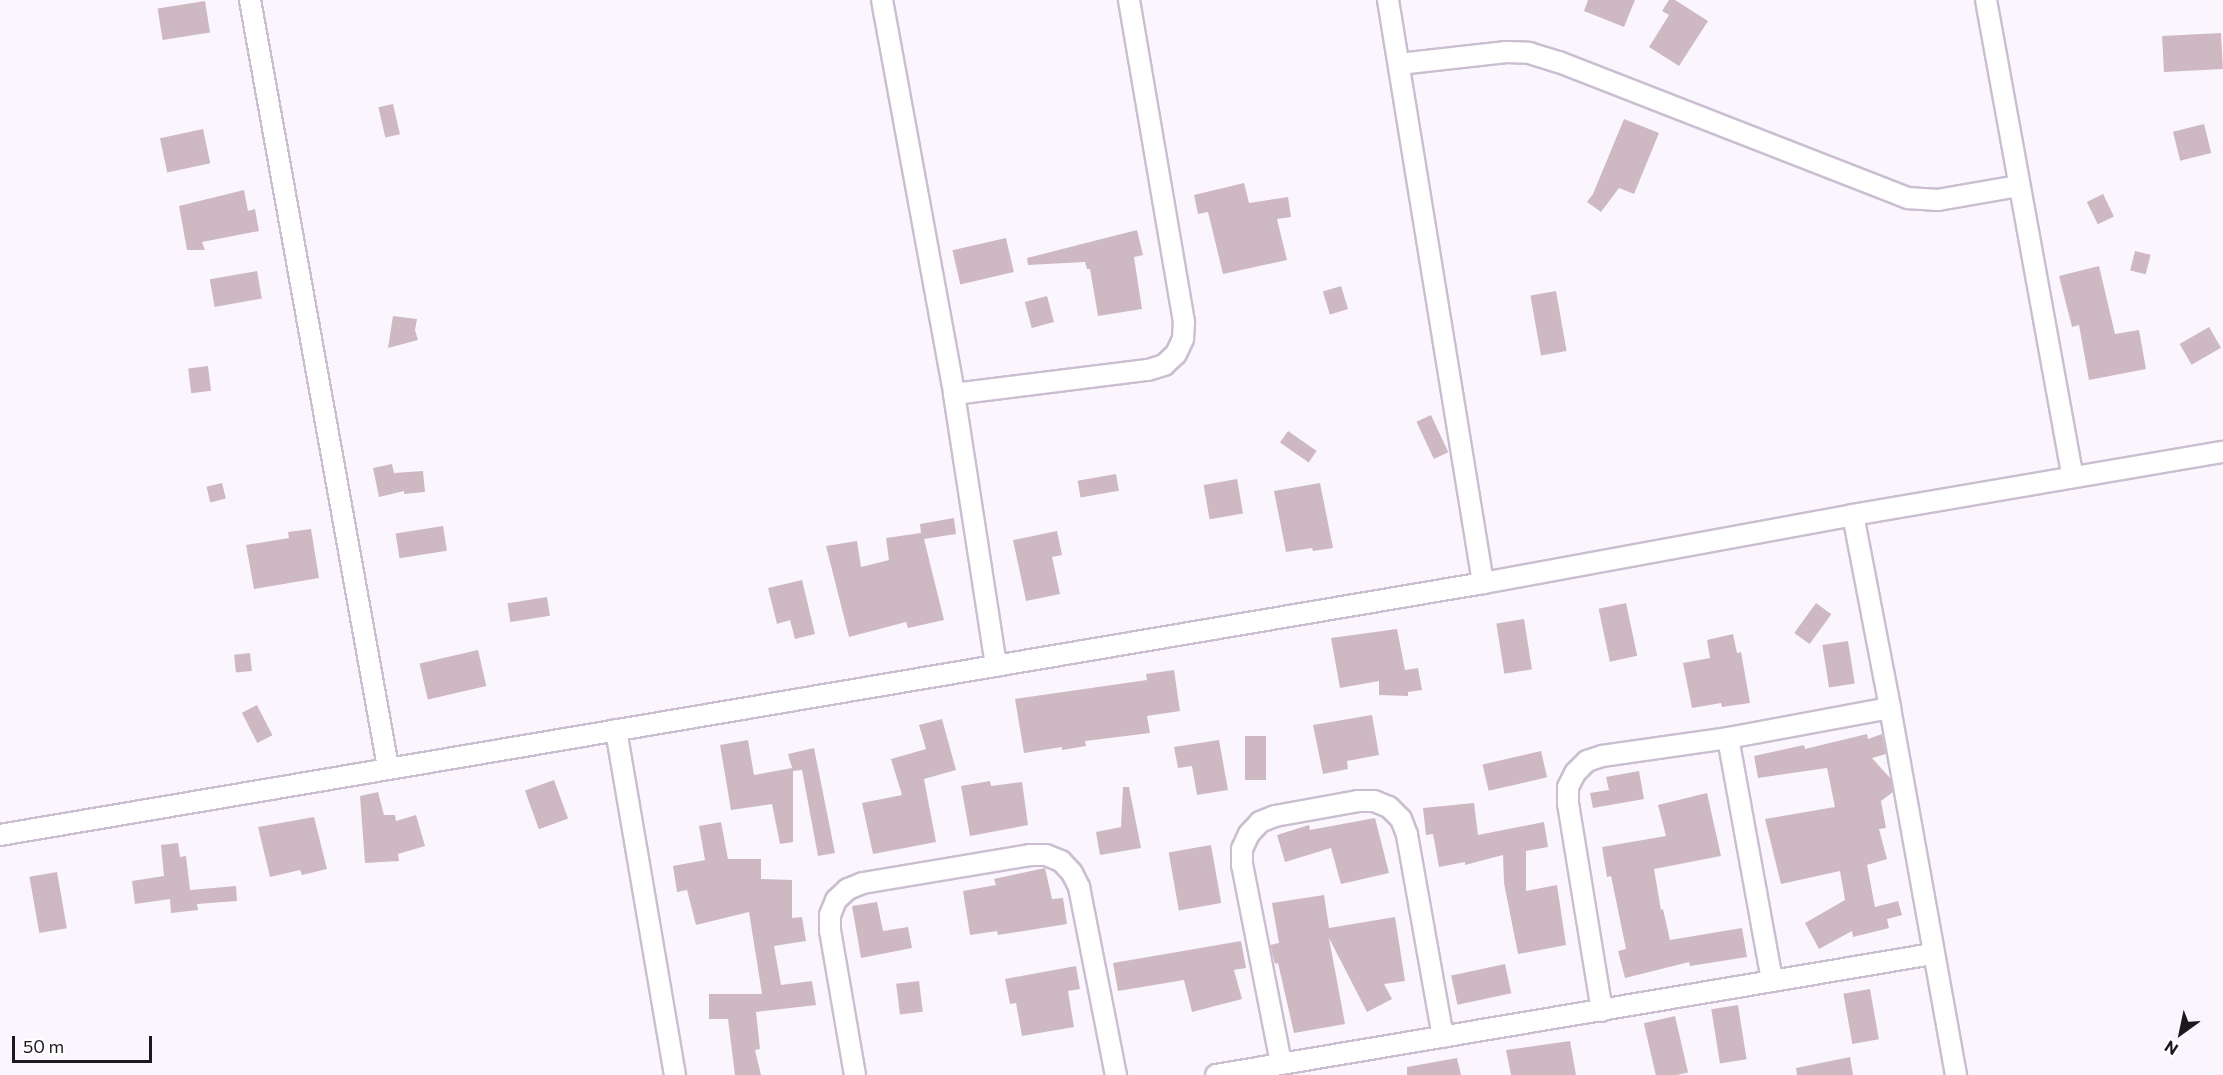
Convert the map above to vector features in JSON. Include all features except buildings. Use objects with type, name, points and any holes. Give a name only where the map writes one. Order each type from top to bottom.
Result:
[{"type":"street","points":[[250,0],[388,767]]},
{"type":"street","points":[[882,0],[954,394],[996,666]]},
{"type":"street","points":[[954,394],[1148,370],[1164,365],[1176,354],[1183,339],[1184,322],[1129,0]]},
{"type":"street","points":[[1388,0],[1483,583]]},
{"type":"street","points":[[1986,0],[2018,186],[2073,477]]},
{"type":"street","points":[[1399,64],[1506,52],[1529,53],[1559,62],[1908,198],[1938,200],[2018,186]]},
{"type":"street","points":[[0,835],[388,767],[1483,583],[1853,515],[2223,452]]},
{"type":"street","points":[[1853,515],[1956,1075]]},
{"type":"street","points":[[1602,1011],[1568,804],[1568,787],[1575,772],[1587,761],[1602,756],[1728,738],[1890,708]]},
{"type":"street","points":[[616,730],[675,1075]]},
{"type":"street","points":[[1728,738],[1772,981]]},
{"type":"street","points":[[1281,1063],[1242,865],[1242,849],[1249,834],[1260,822],[1275,816],[1358,801],[1374,801],[1389,807],[1401,819],[1407,834],[1443,1037]]},
{"type":"street","points":[[855,1075],[830,931],[830,915],[836,900],[848,889],[863,883],[1046,855],[1061,861],[1072,873],[1078,887],[1116,1075]]},
{"type":"street","points":[[1216,1075],[1932,954]]}]
